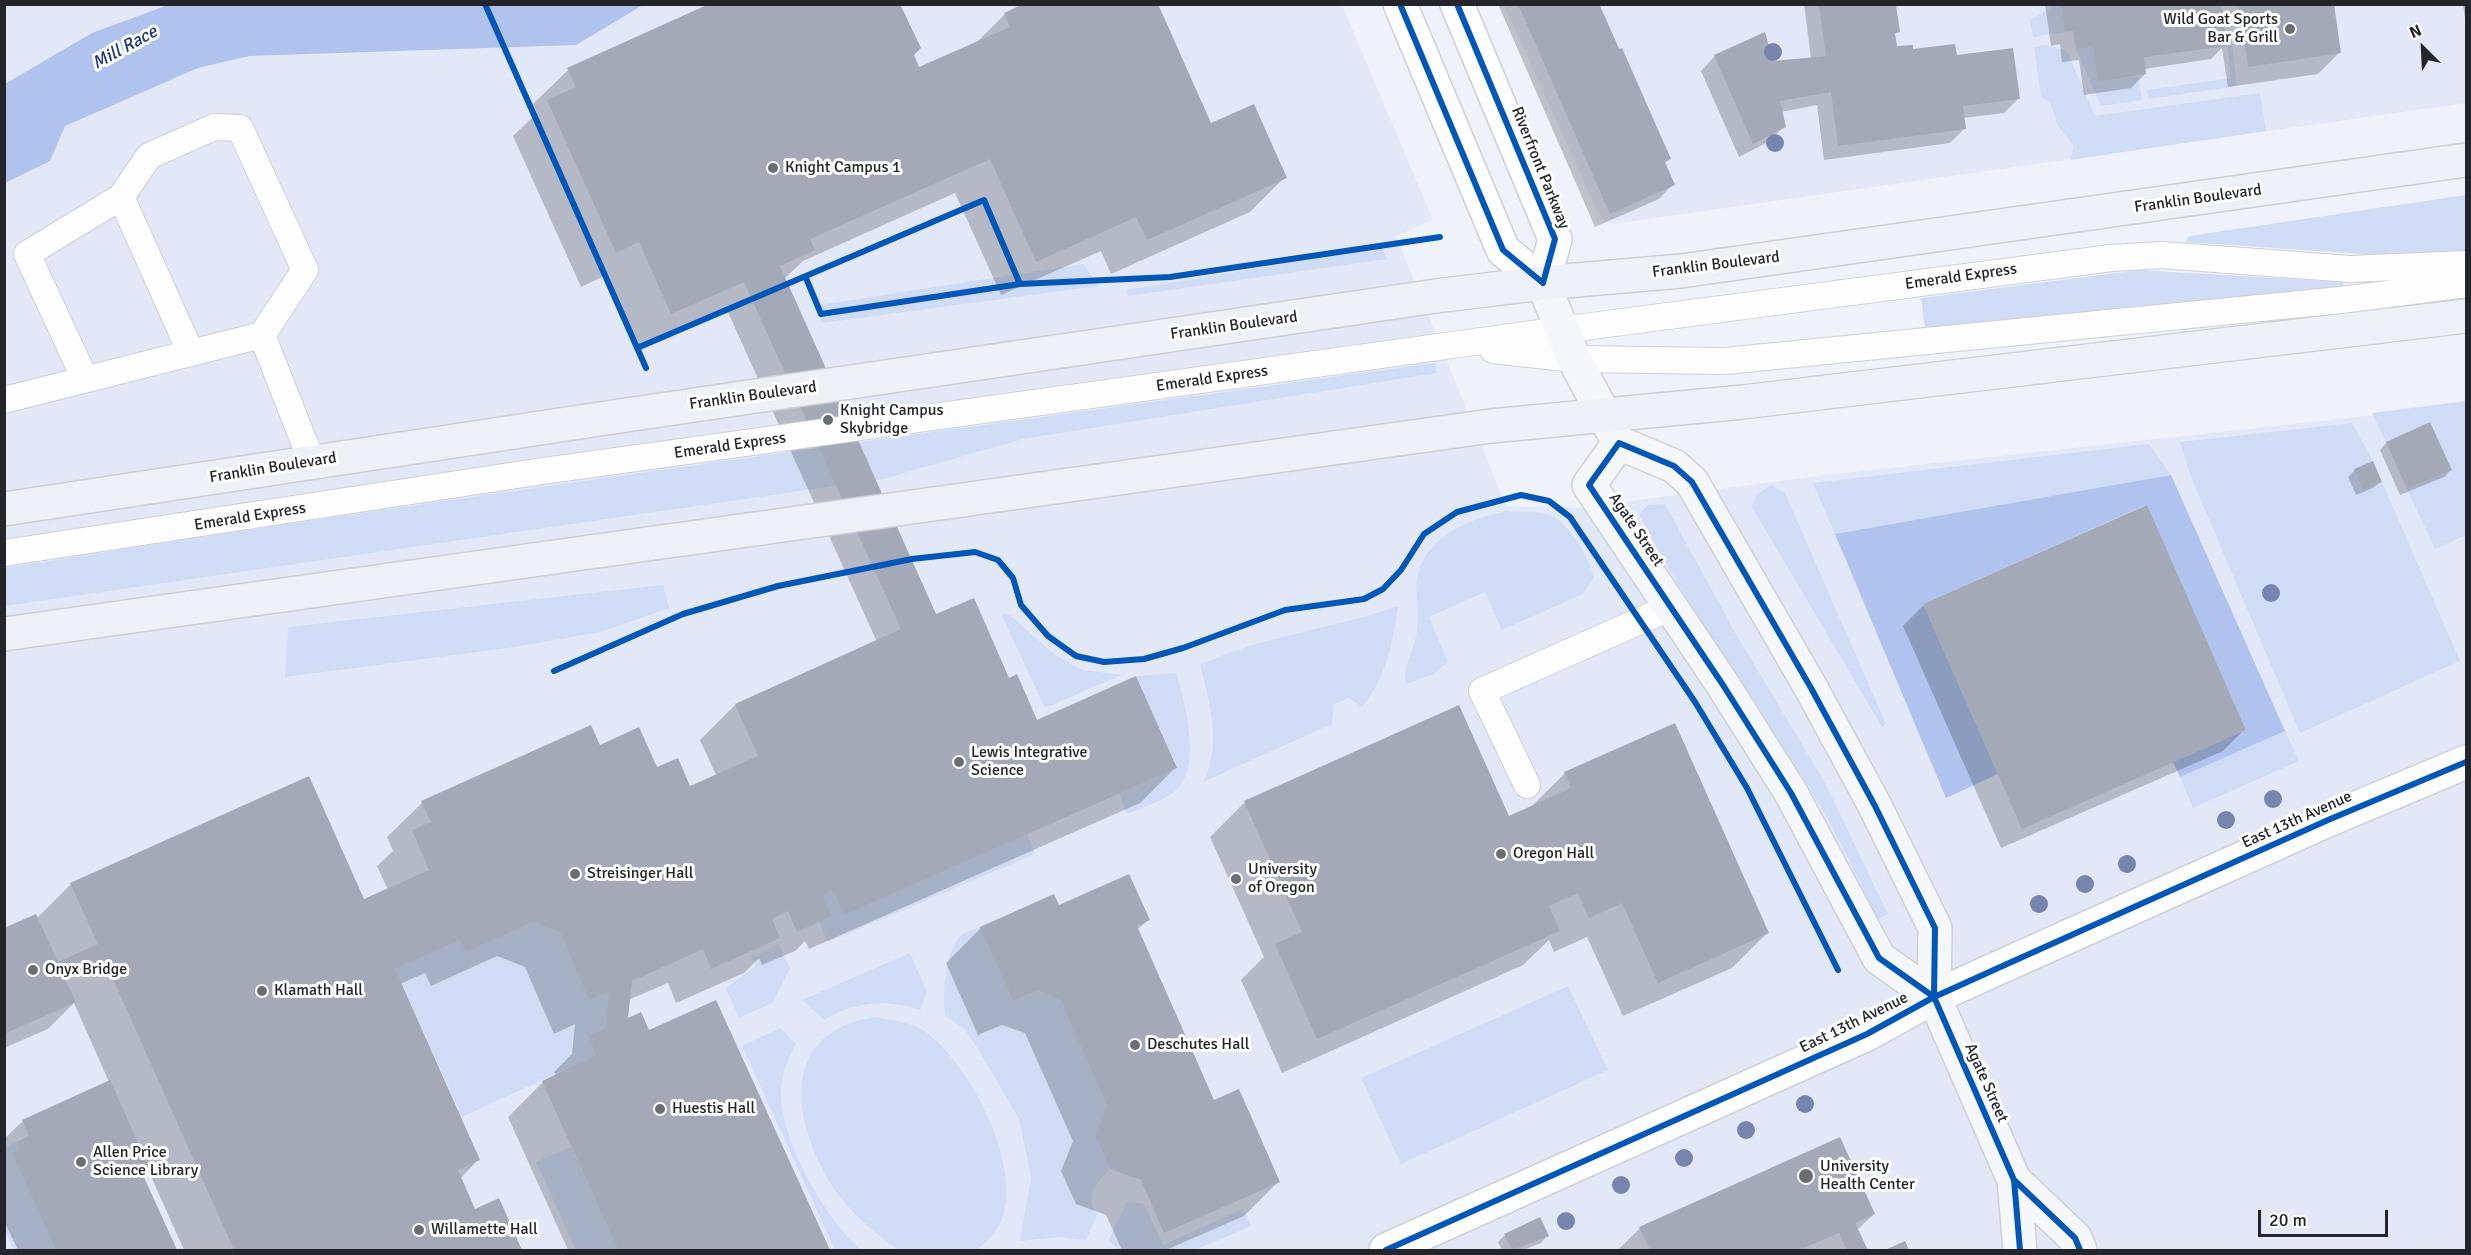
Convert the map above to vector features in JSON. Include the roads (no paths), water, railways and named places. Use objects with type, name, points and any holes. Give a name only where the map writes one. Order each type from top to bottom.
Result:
[{"type":"main road","name":"Franklin Boulevard","points":[[4,509],[1401,302],[1543,283],[1681,271],[2466,160]]},
{"type":"main road","points":[[4,634],[1491,426],[1603,413],[1743,402],[2466,316]]},
{"type":"street","points":[[1400,4],[1503,250],[1543,283],[1568,345],[1619,444]]},
{"type":"street","name":"Riverfront Parkway","points":[[1456,4],[1556,239],[1543,283]]},
{"type":"street","name":"Agate Street","points":[[1934,997],[1879,958],[1791,792],[1589,485],[1619,444],[1674,466],[1692,482],[1806,679],[1875,806],[1935,928],[1934,997],[2014,1180],[2020,1251]]},
{"type":"street","name":"East 13th Avenue","points":[[1386,1251],[1867,1034],[1934,997],[2307,830],[2466,762]]},
{"type":"street","name":"Agate Street","points":[[2014,1180],[2075,1238],[2080,1251]]},
{"type":"lane","points":[[4,400],[262,335],[305,270],[240,128],[214,127],[149,156],[121,197],[27,254],[85,379]]},
{"type":"lane","points":[[121,197],[191,353]]},
{"type":"lane","name":"Emerald Express","points":[[1568,345],[2111,258],[2162,255],[2350,269],[2466,264]]},
{"type":"lane","name":"Emerald Express","points":[[4,553],[543,471],[1457,346],[1568,345],[1725,361],[2341,300],[2466,284]]},
{"type":"lane","points":[[262,335],[312,462]]},
{"type":"lane","points":[[1527,785],[1482,691],[1671,608]]},
{"type":"water","name":"Mill Race","points":[[168,5],[643,5],[576,45],[249,56],[198,68],[65,126],[50,161],[5,183],[5,84],[92,33]]},
{"type":"water","points":[[2171,475],[2285,731],[2180,777],[2173,762],[2246,730],[2146,505],[1923,604],[1998,774],[1946,798],[1835,534]]},
{"type":"place","name":"Wild Goat Sports Bar & Grill","points":[[2290,29]]},
{"type":"place","name":"Knight Campus 1","points":[[773,168]]},
{"type":"place","name":"Knight Campus Skybridge","points":[[828,420]]},
{"type":"place","name":"Lewis Integrative Science","points":[[959,762]]},
{"type":"place","name":"Oregon Hall","points":[[1501,854]]},
{"type":"place","name":"Streisinger Hall","points":[[575,874]]},
{"type":"place","name":"University of Oregon","points":[[1236,879]]},
{"type":"place","name":"Onyx Bridge","points":[[33,970]]},
{"type":"place","name":"Klamath Hall","points":[[262,991]]},
{"type":"place","name":"Deschutes Hall","points":[[1135,1045]]},
{"type":"place","name":"Huestis Hall","points":[[660,1109]]},
{"type":"place","name":"Allen Price Science Library","points":[[81,1162]]},
{"type":"place","name":"University Health Center","points":[[1806,1176]]},
{"type":"place","name":"Willamette Hall","points":[[419,1230]]}]
